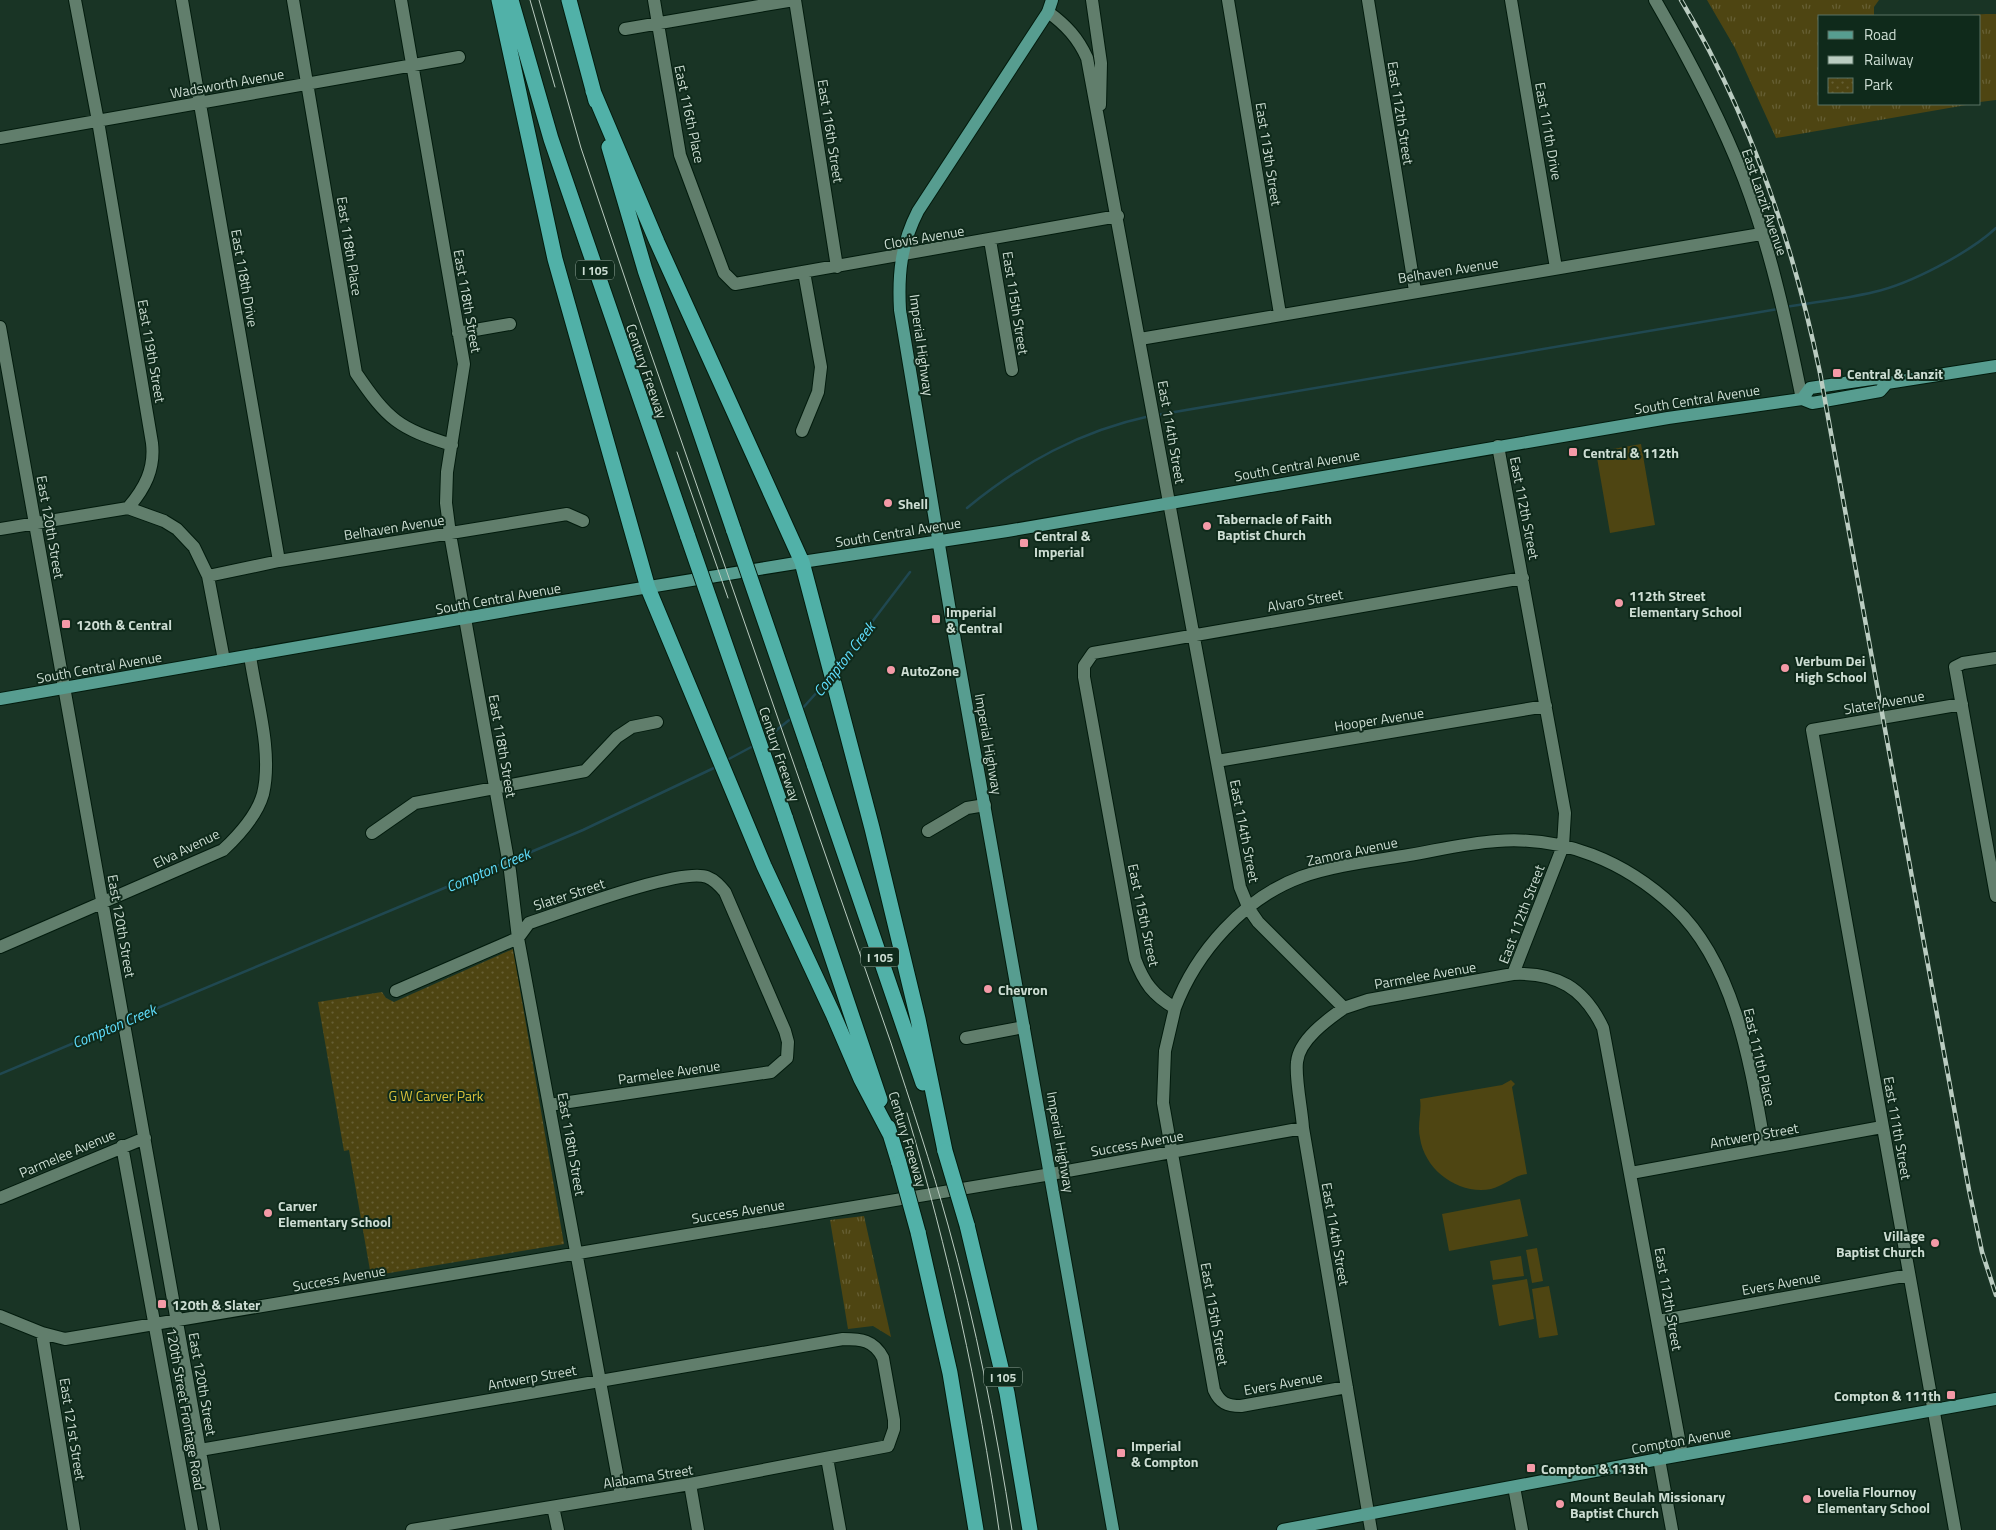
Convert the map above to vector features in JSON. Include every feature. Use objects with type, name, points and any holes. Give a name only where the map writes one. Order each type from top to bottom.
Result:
[{"type":"highway","points":[[499,0],[555,259],[648,588],[764,866],[861,1079],[891,1136]]},
{"type":"highway","name":"Century Freeway","points":[[510,0],[551,139],[785,817],[891,1136],[918,1232],[950,1373],[976,1530]]},
{"type":"highway","name":"Century Freeway","points":[[569,0],[593,91],[645,270],[945,1151],[967,1225],[1005,1385],[1030,1530]]},
{"type":"highway","points":[[593,91],[657,242],[802,562],[824,653],[846,728],[918,1019],[945,1151]]},
{"type":"main road","name":"Imperial Highway","points":[[1050,6],[918,211],[904,241],[898,289],[939,541],[1113,1530]]},
{"type":"main road","name":"South Central Avenue","points":[[0,699],[648,588],[939,541],[1498,446],[1802,399],[1812,403],[1834,400],[1880,391],[1887,383],[1996,366]]},
{"type":"main road","name":"Compton Avenue","points":[[1282,1530],[1659,1459],[1996,1399]]},
{"type":"street","name":"East 119th Street","points":[[75,0],[98,121],[154,460],[149,477],[140,494],[128,508]]},
{"type":"street","name":"East 118th Drive","points":[[182,0],[279,561]]},
{"type":"street","name":"East 118th Place","points":[[293,0],[356,373],[379,407],[392,419],[408,429],[452,445]]},
{"type":"street","name":"East 118th Street","points":[[401,0],[464,364],[446,472],[446,503],[450,534],[510,871],[518,938],[621,1495]]},
{"type":"street","name":"East 116th Place","points":[[654,0],[680,155],[724,273],[735,284]]},
{"type":"street","points":[[625,29],[795,0]]},
{"type":"street","name":"East 116th Street","points":[[795,0],[837,266]]},
{"type":"street","name":"East 114th Street","points":[[1092,0],[1101,63],[1102,91],[1099,113]]},
{"type":"street","name":"East 113th Street","points":[[1228,0],[1280,314]]},
{"type":"street","name":"East 112th Street","points":[[1368,0],[1415,291]]},
{"type":"street","name":"East 111th Drive","points":[[1511,0],[1556,268]]},
{"type":"street","name":"East Lanzit Avenue","points":[[1655,0],[1706,93],[1744,180],[1780,297],[1802,399]]},
{"type":"street","name":"East 114th Street","points":[[1050,6],[1079,40],[1087,58],[1099,113],[1240,887],[1249,908],[1258,922],[1344,1008],[1322,1023],[1306,1042],[1297,1062],[1303,1128],[1371,1530]]},
{"type":"street","name":"Wadsworth Avenue","points":[[0,138],[459,57]]},
{"type":"street","name":"Clovis Avenue","points":[[735,284],[1118,216]]},
{"type":"street","name":"Belhaven Avenue","points":[[1140,339],[1761,234]]},
{"type":"street","name":"East 115th Street","points":[[990,240],[1012,370]]},
{"type":"street","points":[[802,431],[818,392],[821,367],[804,272]]},
{"type":"street","points":[[458,333],[510,324]]},
{"type":"street","name":"East 120th Street","points":[[0,327],[214,1530]]},
{"type":"street","name":"East 112th Street","points":[[1498,446],[1565,813],[1563,846],[1513,974],[1544,975],[1573,988],[1594,1010],[1603,1028],[1682,1455]]},
{"type":"street","points":[[0,530],[128,508],[164,521],[177,529],[194,546],[208,576],[224,660]]},
{"type":"street","name":"Belhaven Avenue","points":[[208,576],[279,561],[567,514],[583,521]]},
{"type":"street","name":"Alvaro Street","points":[[1093,653],[1523,578]]},
{"type":"street","name":"East 115th Street","points":[[1093,653],[1084,666],[1084,677],[1135,959],[1148,988],[1160,999],[1175,1008],[1169,1027],[1163,1077],[1163,1103],[1211,1377],[1218,1398],[1224,1404]]},
{"type":"street","name":"Elva Avenue","points":[[0,947],[223,850],[239,835],[263,794],[266,763],[250,656]]},
{"type":"street","points":[[1996,658],[1963,663],[1955,667],[1996,896]]},
{"type":"street","name":"Slater Avenue","points":[[1812,730],[1962,704]]},
{"type":"street","name":"Hooper Avenue","points":[[1217,761],[1546,706]]},
{"type":"street","points":[[372,833],[415,803],[584,771],[617,737],[632,727],[657,722]]},
{"type":"street","name":"East 111th Street","points":[[1812,730],[1954,1530]]},
{"type":"street","points":[[928,831],[967,808],[985,805]]},
{"type":"street","name":"Zamora Avenue","points":[[1175,1008],[1194,967],[1220,937],[1264,896],[1294,880],[1335,868],[1498,841],[1563,846]]},
{"type":"street","name":"East 111th Place","points":[[1563,846],[1609,860],[1625,868],[1661,896],[1690,926],[1723,982],[1739,1023],[1765,1148]]},
{"type":"street","name":"Slater Street","points":[[396,991],[518,938],[529,923],[675,878],[698,875],[707,877],[717,883],[724,892],[785,1031],[788,1042],[787,1058]]},
{"type":"street","name":"Parmelee Avenue","points":[[1344,1008],[1368,1000],[1513,974]]},
{"type":"street","points":[[966,1038],[1024,1027]]},
{"type":"street","name":"Parmelee Avenue","points":[[550,1105],[771,1072],[787,1058]]},
{"type":"street","name":"Antwerp Street","points":[[1631,1173],[1882,1127]]},
{"type":"street","name":"Success Avenue","points":[[177,1320],[1051,1174],[1303,1128]]},
{"type":"street","name":"Parmelee Avenue","points":[[0,1198],[145,1138]]},
{"type":"street","name":"120th Street Frontage Road","points":[[122,1146],[156,1324],[192,1530]]},
{"type":"street","name":"Evers Avenue","points":[[1658,1321],[1909,1275]]},
{"type":"street","points":[[0,1316],[42,1333],[65,1339],[177,1320]]},
{"type":"street","name":"East 121st Street","points":[[42,1333],[74,1530]]},
{"type":"street","name":"Antwerp Street","points":[[200,1450],[599,1380],[842,1340],[860,1339],[870,1342],[879,1351],[884,1367],[894,1420],[894,1429],[888,1446]]},
{"type":"street","name":"Evers Avenue","points":[[1224,1404],[1240,1406],[1347,1387]]},
{"type":"street","name":"Alabama Street","points":[[412,1530],[438,1528],[690,1484],[888,1446]]},
{"type":"street","points":[[827,1458],[840,1530]]},
{"type":"street","points":[[1659,1459],[1672,1530]]},
{"type":"street","points":[[690,1484],[698,1530]]},
{"type":"street","points":[[1514,1486],[1522,1530]]},
{"type":"street","points":[[554,1507],[558,1530]]},
{"type":"green space","points":[[1707,0],[1879,0],[1874,7],[1874,15],[1818,15],[1818,105],[1966,105],[1776,138],[1735,48]]},
{"type":"green space","points":[[1996,14],[1996,100],[1981,102],[1981,15],[1970,15]]},
{"type":"green space","points":[[1641,444],[1655,525],[1610,533],[1596,452]]},
{"type":"green space","name":"G W Carver Park","points":[[513,949],[564,1244],[371,1276],[349,1150],[344,1151],[318,1002],[382,992],[386,998],[394,1002]]},
{"type":"green space","points":[[1511,1080],[1515,1084],[1512,1087],[1527,1174],[1518,1176],[1496,1188],[1479,1190],[1467,1188],[1445,1178],[1436,1170],[1423,1150],[1419,1133],[1420,1099],[1502,1085]]},
{"type":"green space","points":[[1520,1199],[1528,1236],[1449,1251],[1442,1214]]},
{"type":"green space","points":[[864,1216],[891,1337],[873,1326],[848,1329],[830,1220]]},
{"type":"green space","points":[[1537,1248],[1543,1281],[1532,1283],[1526,1250]]},
{"type":"green space","points":[[1521,1256],[1524,1276],[1493,1280],[1490,1261]]},
{"type":"green space","points":[[1527,1279],[1534,1319],[1499,1326],[1492,1285]]},
{"type":"green space","points":[[1549,1286],[1558,1335],[1539,1338],[1532,1289]]},
{"type":"waterway","points":[[1786,307],[1841,299],[1888,288],[1904,282],[1955,257],[1996,228]]},
{"type":"waterway","points":[[1157,415],[1778,309]]},
{"type":"waterway","points":[[967,508],[1009,477],[1053,451],[1100,430],[1150,416]]},
{"type":"waterway","name":"Compton Creek","points":[[837,668],[910,572]]},
{"type":"waterway","name":"Compton Creek","points":[[801,710],[827,681]]},
{"type":"waterway","name":"Compton Creek","points":[[764,740],[793,717]]},
{"type":"waterway","name":"Compton Creek","points":[[727,760],[755,745]]},
{"type":"waterway","name":"Compton Creek","points":[[512,860],[583,830],[716,767]]},
{"type":"waterway","name":"Compton Creek","points":[[129,1020],[504,863]]},
{"type":"waterway","name":"Compton Creek","points":[[0,1074],[119,1024]]},
{"type":"tram line","points":[[530,0],[555,87]]},
{"type":"tram line","points":[[539,0],[581,148],[891,1043],[928,1157],[958,1263],[976,1338],[992,1415],[1012,1530]]},
{"type":"tram line","points":[[677,452],[728,598]]},
{"type":"tram line","points":[[907,1113],[936,1216],[961,1320],[982,1424],[999,1530]]},
{"type":"railway","points":[[1681,0],[1706,44],[1748,134],[1782,228],[1809,324],[1820,373],[1969,1190],[1982,1252],[1996,1295]]},
{"type":"place","name":"Central & Lanzit","points":[[1837,373]]},
{"type":"place","name":"Central & 112th","points":[[1573,452]]},
{"type":"place","name":"Shell","points":[[888,503]]},
{"type":"place","name":"Tabernacle of Faith Baptist Church","points":[[1207,526]]},
{"type":"place","name":"Central & Imperial","points":[[1024,543]]},
{"type":"place","name":"112th Street Elementary School","points":[[1619,603]]},
{"type":"place","name":"Imperial & Central","points":[[936,619]]},
{"type":"place","name":"120th & Central","points":[[66,624]]},
{"type":"place","name":"Verbum Dei High School","points":[[1785,668]]},
{"type":"place","name":"AutoZone","points":[[891,670]]},
{"type":"place","name":"Chevron","points":[[988,989]]},
{"type":"place","name":"Carver Elementary School","points":[[268,1213]]},
{"type":"place","name":"Village Baptist Church","points":[[1935,1243]]},
{"type":"place","name":"120th & Slater","points":[[162,1304]]},
{"type":"place","name":"Compton & 111th","points":[[1951,1395]]},
{"type":"place","name":"Imperial & Compton","points":[[1121,1453]]},
{"type":"place","name":"Compton & 113th","points":[[1531,1468]]},
{"type":"place","name":"Lovelia Flournoy Elementary School","points":[[1807,1499]]},
{"type":"place","name":"Mount Beulah Missionary Baptist Church","points":[[1560,1504]]}]
